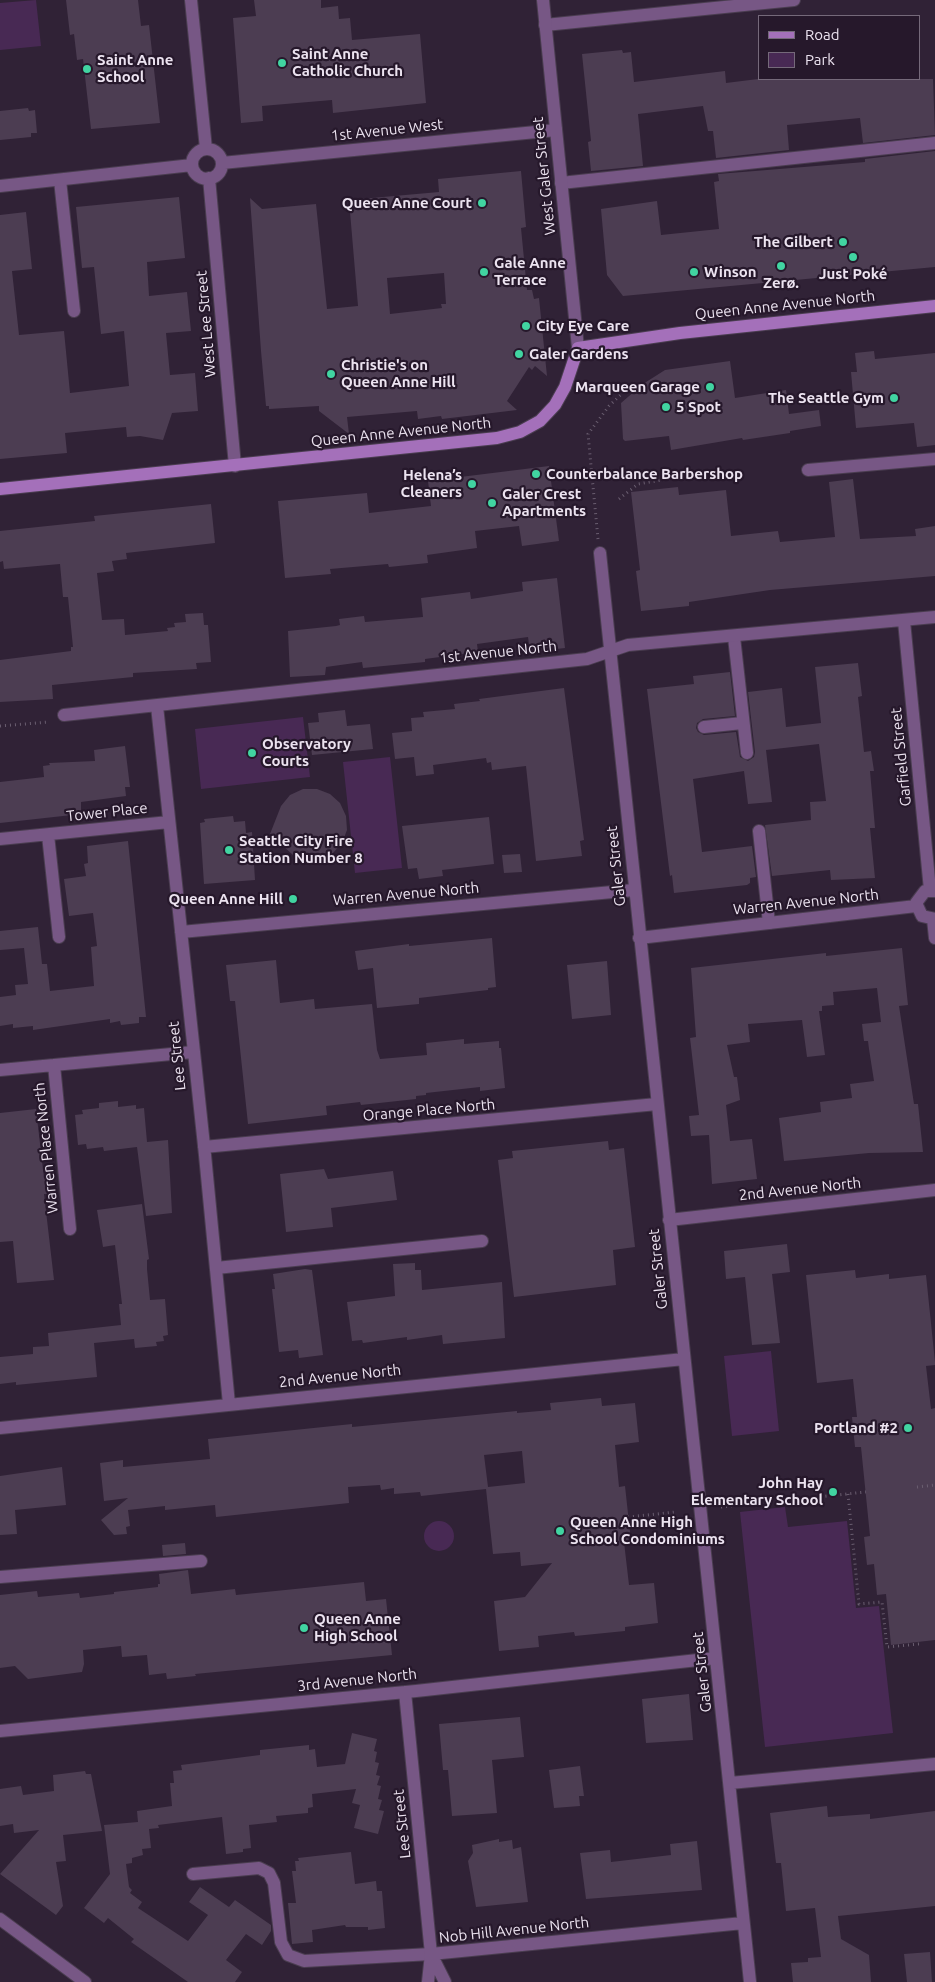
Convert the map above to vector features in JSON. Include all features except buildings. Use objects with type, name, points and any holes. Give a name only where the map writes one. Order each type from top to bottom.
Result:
[{"type":"main road","name":"Queen Anne Avenue North","points":[[0,489],[468,443],[520,432],[540,421],[555,405],[565,387],[578,348],[680,333],[935,306]]},
{"type":"street","points":[[192,0],[206,149]]},
{"type":"street","name":"West Galer Street","points":[[542,0],[578,348]]},
{"type":"street","points":[[545,25],[794,0]]},
{"type":"street","name":"1st Avenue West","points":[[222,163],[556,130]]},
{"type":"street","points":[[562,183],[935,143]]},
{"type":"street","points":[[206,149],[216,152],[222,163],[220,171],[209,178],[197,175],[192,165],[195,154],[206,149]]},
{"type":"street","points":[[0,186],[192,165]]},
{"type":"street","name":"West Lee Street","points":[[209,178],[235,466]]},
{"type":"street","points":[[60,180],[74,311]]},
{"type":"street","points":[[808,470],[935,458]]},
{"type":"street","name":"Galer Street","points":[[599,546],[750,1982]]},
{"type":"street","name":"1st Avenue North","points":[[58,718],[587,659],[628,645],[734,637],[935,617]]},
{"type":"street","name":"Garfield Street","points":[[904,621],[933,890]]},
{"type":"street","points":[[734,637],[742,722],[747,753]]},
{"type":"street","name":"Lee Street","points":[[157,706],[204,1147],[229,1404]]},
{"type":"street","points":[[704,726],[742,722]]},
{"type":"street","name":"Tower Place","points":[[0,839],[169,822]]},
{"type":"street","points":[[759,831],[769,923]]},
{"type":"street","name":"Tower Place","points":[[48,834],[59,937]]},
{"type":"street","name":"Warren Avenue North","points":[[181,932],[634,890]]},
{"type":"street","points":[[933,890],[921,894],[916,906],[922,916],[934,919],[935,938]]},
{"type":"street","name":"Warren Avenue North","points":[[639,938],[916,906]]},
{"type":"street","points":[[0,1070],[193,1052]]},
{"type":"street","name":"Warren Place North","points":[[54,1065],[70,1229]]},
{"type":"street","name":"Orange Place North","points":[[204,1147],[657,1104]]},
{"type":"street","name":"2nd Avenue North","points":[[669,1220],[935,1190]]},
{"type":"street","points":[[216,1268],[482,1241]]},
{"type":"street","name":"2nd Avenue North","points":[[0,1428],[684,1359]]},
{"type":"street","points":[[0,1577],[201,1561]]},
{"type":"street","name":"3rd Avenue North","points":[[0,1731],[405,1692],[716,1658]]},
{"type":"street","name":"Lee Street","points":[[405,1692],[431,1954],[428,1982]]},
{"type":"street","points":[[730,1783],[935,1764]]},
{"type":"street","name":"Nob Hill Avenue North","points":[[193,1874],[259,1868],[269,1873],[274,1883],[281,1942],[288,1955],[304,1961],[431,1954],[743,1923]]},
{"type":"street","points":[[0,1919],[85,1982]]},
{"type":"street","name":"Lee Street","points":[[431,1954],[445,1982]]},
{"type":"path","points":[[599,546],[588,434],[609,406],[634,382]]},
{"type":"path","points":[[619,499],[638,484],[680,477]]},
{"type":"path","points":[[0,726],[58,718]]},
{"type":"path","points":[[918,1487],[935,1485]]},
{"type":"path","points":[[721,1507],[866,1492]]},
{"type":"path","points":[[848,1494],[859,1604],[882,1602],[887,1647],[919,1644]]},
{"type":"path","points":[[628,1517],[676,1512]]},
{"type":"green space","points":[[36,0],[41,46],[0,50],[0,3]]},
{"type":"green space","name":"Observatory Courts","points":[[303,717],[310,777],[201,789],[195,729]]},
{"type":"green space","name":"Observatory Courts","points":[[390,757],[402,868],[355,873],[343,762]]},
{"type":"green space","points":[[771,1351],[779,1431],[732,1436],[724,1356]]},
{"type":"green space","points":[[785,1507],[788,1527],[847,1521],[856,1608],[879,1606],[893,1733],[765,1747],[740,1512]]},
{"type":"green space","points":[[439,1521],[450,1525],[454,1536],[450,1547],[439,1551],[428,1547],[424,1536],[428,1525]]},
{"type":"place","name":"Saint Anne Catholic Church","points":[[282,63]]},
{"type":"place","name":"Saint Anne School","points":[[87,69]]},
{"type":"place","name":"Queen Anne Court","points":[[482,203]]},
{"type":"place","name":"The Gilbert","points":[[843,242]]},
{"type":"place","name":"Just Poké","points":[[853,257]]},
{"type":"place","name":"Zerø.","points":[[781,266]]},
{"type":"place","name":"Gale Anne Terrace","points":[[484,272]]},
{"type":"place","name":"Winson","points":[[694,272]]},
{"type":"place","name":"City Eye Care","points":[[526,326]]},
{"type":"place","name":"Galer Gardens","points":[[519,354]]},
{"type":"place","name":"Christie's on Queen Anne Hill","points":[[331,374]]},
{"type":"place","name":"Marqueen Garage","points":[[710,387]]},
{"type":"place","name":"The Seattle Gym","points":[[894,398]]},
{"type":"place","name":"5 Spot","points":[[666,407]]},
{"type":"place","name":"Counterbalance Barbershop","points":[[536,474]]},
{"type":"place","name":"Helena’s Cleaners","points":[[472,484]]},
{"type":"place","name":"Galer Crest Apartments","points":[[492,503]]},
{"type":"place","name":"Observatory Courts","points":[[252,753]]},
{"type":"place","name":"Seattle City Fire Station Number 8","points":[[229,850]]},
{"type":"place","name":"Queen Anne Hill","points":[[293,899]]},
{"type":"place","name":"Portland #2","points":[[908,1428]]},
{"type":"place","name":"John Hay Elementary School","points":[[833,1492]]},
{"type":"place","name":"Queen Anne High School Condominiums","points":[[560,1531]]},
{"type":"place","name":"Queen Anne High School","points":[[304,1628]]}]
